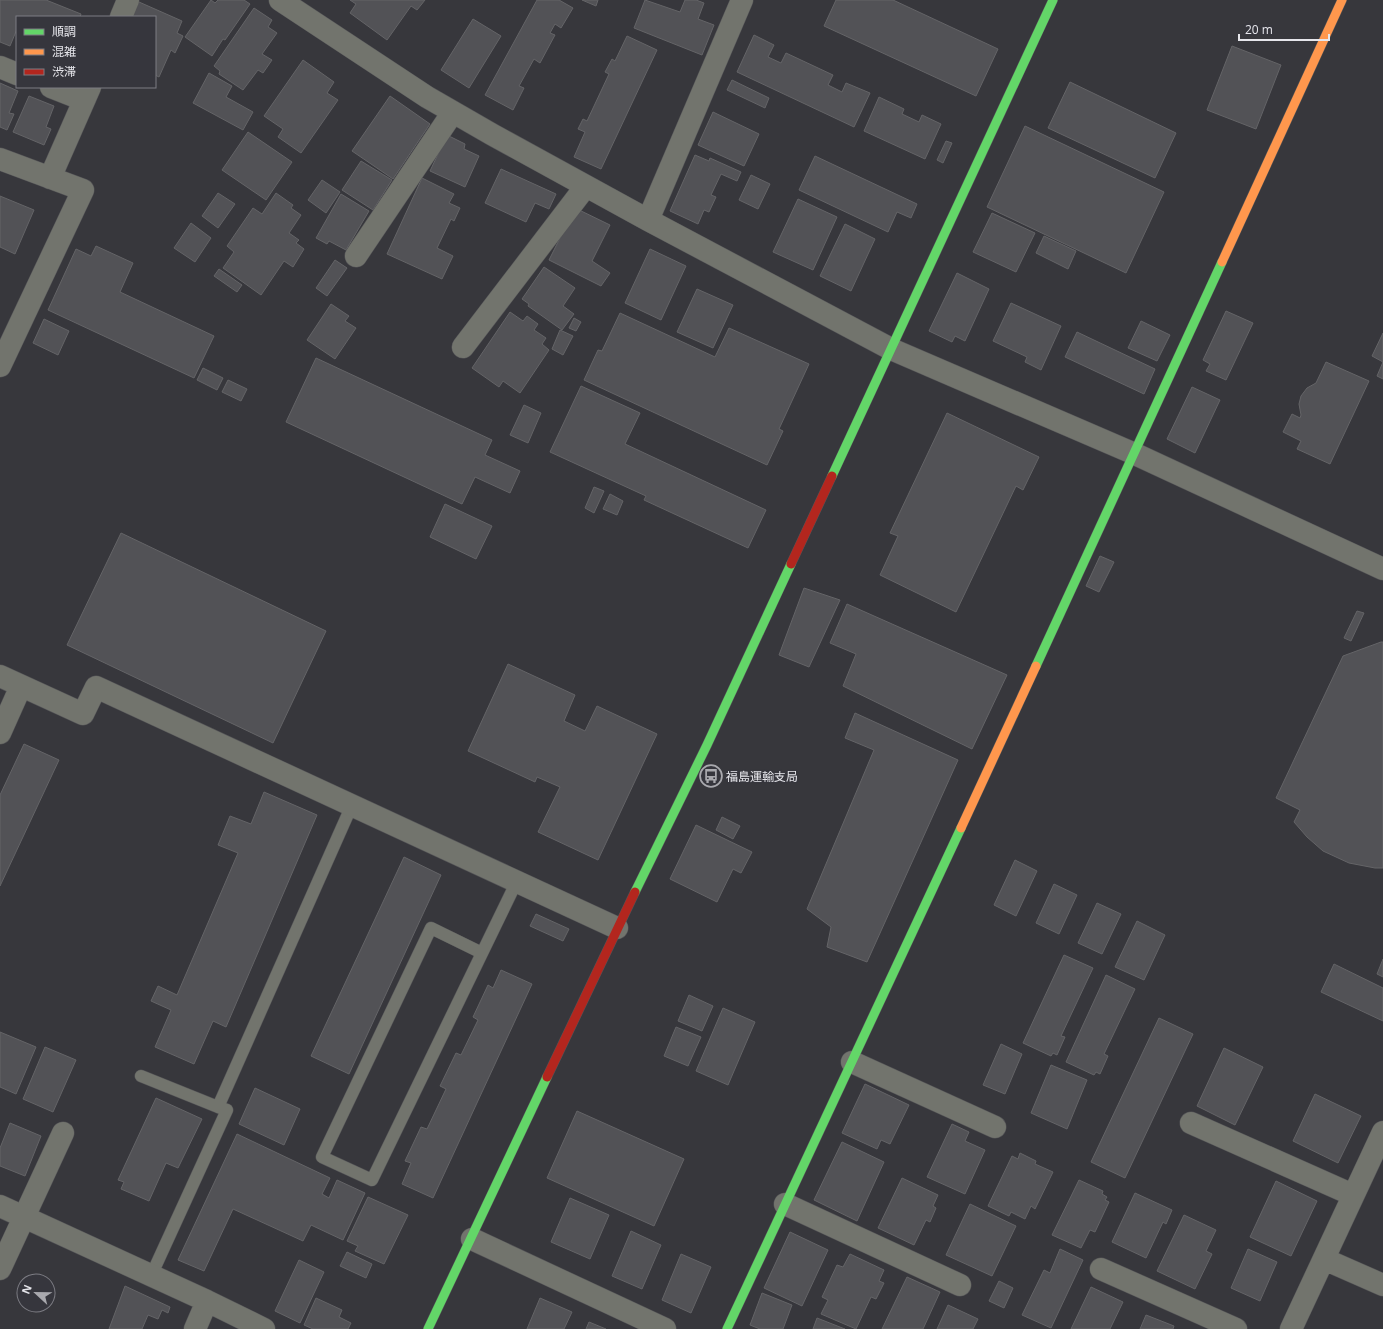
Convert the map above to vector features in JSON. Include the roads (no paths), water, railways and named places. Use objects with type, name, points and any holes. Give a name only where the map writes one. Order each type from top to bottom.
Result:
[{"type":"street","points":[[121,16],[128,0]]},
{"type":"street","points":[[280,0],[427,98],[648,220],[891,349],[1136,454],[1383,568]]},
{"type":"street","points":[[648,220],[744,0],[752,3],[754,0]]},
{"type":"street","points":[[428,1329],[472,1239],[617,928],[707,745],[1053,0]]},
{"type":"street","points":[[727,1329],[1136,454],[1342,0]]},
{"type":"street","points":[[0,67],[16,74]]},
{"type":"street","points":[[50,178],[87,94],[55,88]]},
{"type":"street","points":[[356,256],[453,112]]},
{"type":"street","points":[[0,159],[83,190],[0,366]]},
{"type":"street","points":[[463,347],[586,186]]},
{"type":"street","points":[[0,676],[83,714],[96,687],[617,928]]},
{"type":"street","points":[[0,733],[21,686]]},
{"type":"street","points":[[852,1062],[995,1127]]},
{"type":"street","points":[[1191,1123],[1353,1195]]},
{"type":"street","points":[[1291,1329],[1383,1132]]},
{"type":"street","points":[[0,1269],[63,1133]]},
{"type":"street","points":[[786,1204],[960,1285]]},
{"type":"street","points":[[0,1206],[207,1301],[264,1329]]},
{"type":"street","points":[[472,1239],[665,1329]]},
{"type":"street","points":[[1324,1259],[1383,1285]]},
{"type":"street","points":[[1101,1269],[1236,1329]]},
{"type":"street","points":[[195,1329],[207,1301]]},
{"type":"lane","points":[[218,1107],[352,805]]},
{"type":"lane","points":[[482,953],[431,928],[322,1156],[372,1180],[517,881]]},
{"type":"lane","points":[[141,1076],[227,1110],[151,1276]]},
{"type":"place","name":"福島運輸支局","points":[[711,776]]}]
